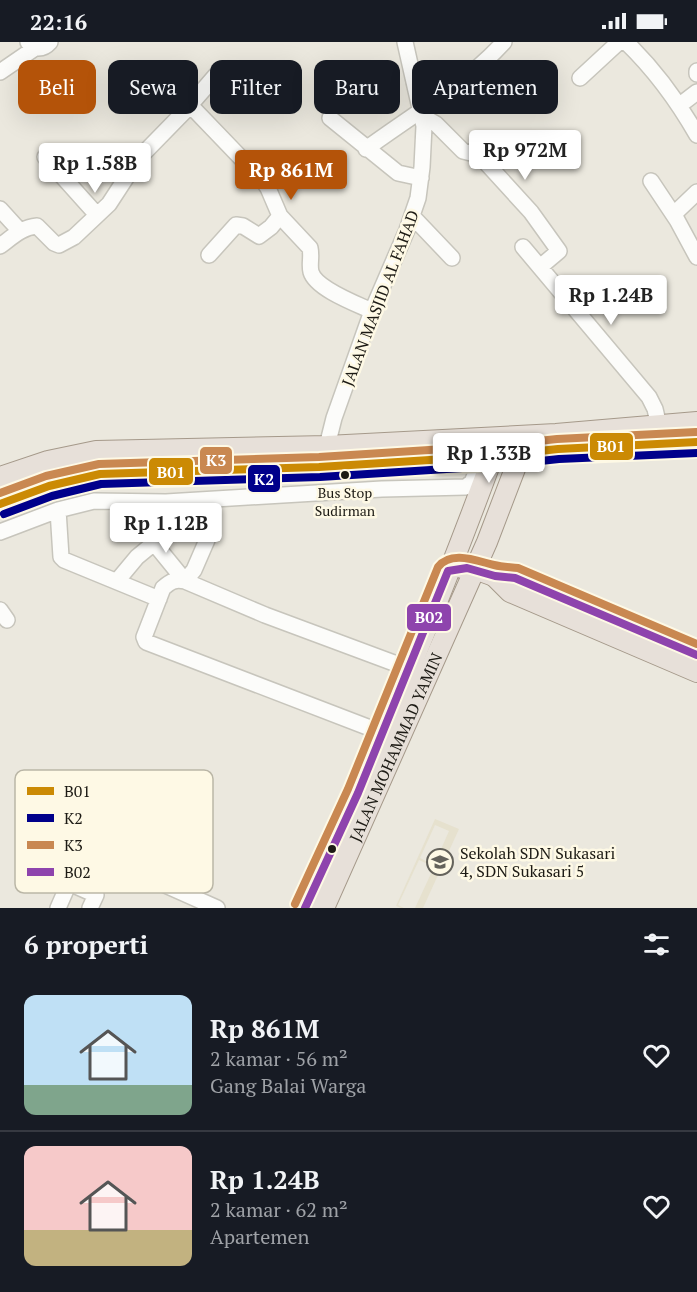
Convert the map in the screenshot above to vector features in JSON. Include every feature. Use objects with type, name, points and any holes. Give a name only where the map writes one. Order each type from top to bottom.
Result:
[{"type":"main road","points":[[0,477],[48,461],[96,451],[327,446],[556,434],[697,422]]},
{"type":"main road","points":[[0,504],[35,489],[100,474],[339,466],[697,442]]},
{"type":"main road","name":"JALAN MOHAMMAD YAMIN","points":[[324,908],[475,569],[521,453]]},
{"type":"main road","name":"JALAN MOHAMMAD YAMIN","points":[[305,908],[358,793],[410,669],[480,491],[488,457]]},
{"type":"main road","points":[[480,491],[506,494]]},
{"type":"main road","points":[[448,571],[458,568],[475,569],[494,576],[515,578],[697,655]]},
{"type":"main road","points":[[494,576],[510,592],[697,672]]},
{"type":"street","name":"JALAN MASJID AL FAHAD","points":[[405,42],[412,73]]},
{"type":"street","points":[[485,60],[504,42]]},
{"type":"street","points":[[580,78],[619,42]]},
{"type":"street","points":[[627,42],[651,66],[680,105],[697,135]]},
{"type":"street","points":[[0,72],[38,44]]},
{"type":"street","points":[[198,96],[210,82]]},
{"type":"street","points":[[680,105],[697,92]]},
{"type":"street","points":[[198,113],[264,182],[280,216],[310,248],[310,271],[315,279],[328,289],[372,311]]},
{"type":"street","points":[[0,246],[20,231],[37,226],[59,245],[74,237],[109,204],[139,158],[181,114]]},
{"type":"street","points":[[366,149],[419,114]]},
{"type":"street","name":"JALAN MASJID AL FAHAD","points":[[327,446],[334,418],[372,311],[418,198],[425,136],[421,114]]},
{"type":"street","points":[[422,114],[463,151],[479,155],[531,212],[559,250],[540,267]]},
{"type":"street","points":[[330,118],[398,173],[421,178]]},
{"type":"street","points":[[45,157],[97,215]]},
{"type":"street","points":[[651,181],[674,214],[697,257]]},
{"type":"street","points":[[674,214],[697,192]]},
{"type":"street","points":[[0,209],[20,231]]},
{"type":"street","points":[[209,255],[236,225],[243,226],[259,236],[280,216]]},
{"type":"street","points":[[412,216],[452,258]]},
{"type":"street","points":[[523,247],[649,397],[659,426]]},
{"type":"street","points":[[0,532],[58,510],[108,500],[166,502],[341,491],[466,487],[472,482],[488,457]]},
{"type":"street","points":[[339,466],[341,491]]},
{"type":"street","points":[[260,469],[263,496]]},
{"type":"street","points":[[66,480],[74,506]]},
{"type":"street","points":[[117,581],[137,557],[154,543],[162,527],[166,502]]},
{"type":"street","points":[[58,510],[61,557],[68,562],[159,599]]},
{"type":"street","points":[[185,581],[194,570],[207,540]]},
{"type":"street","points":[[154,543],[185,581]]},
{"type":"street","points":[[383,733],[146,642],[144,637],[163,588],[169,582],[185,581],[266,615],[410,669]]},
{"type":"street","points":[[58,908],[65,893]]},
{"type":"street","points":[[90,908],[96,895],[92,893]]},
{"type":"street","points":[[183,893],[217,908]]},
{"type":"shaded area","name":"Sekolah SDN Sukasari 4, SDN Sukasari 5","points":[[435,819],[459,829],[423,908],[415,908],[434,867],[419,860],[398,905],[404,908],[396,906]],"holes":[[[435,825],[449,831],[434,865],[420,858]]]},
{"type":"transit line","name":"K3","points":[[0,493],[46,476],[99,464],[319,457],[492,446],[557,439],[696,432]]},
{"type":"transit line","name":"B01","points":[[0,504],[49,486],[100,474],[319,467],[493,456],[558,449],[697,442]]},
{"type":"transit line","name":"K2","points":[[4,514],[52,496],[101,484],[320,477],[494,466],[559,459],[697,453]]},
{"type":"transit line","name":"K3","points":[[295,904],[348,789],[438,567],[443,562],[464,558],[497,566],[518,568],[697,644]]},
{"type":"transit line","name":"B02","points":[[305,908],[358,793],[448,571],[467,568],[495,576],[515,578],[697,655]]},
{"type":"place","name":"Bus Stop Sudirman","points":[[345,475]]},
{"type":"place","name":"Sekolah SDN Sukasari 4, SDN Sukasari 5","points":[[440,862]]}]
